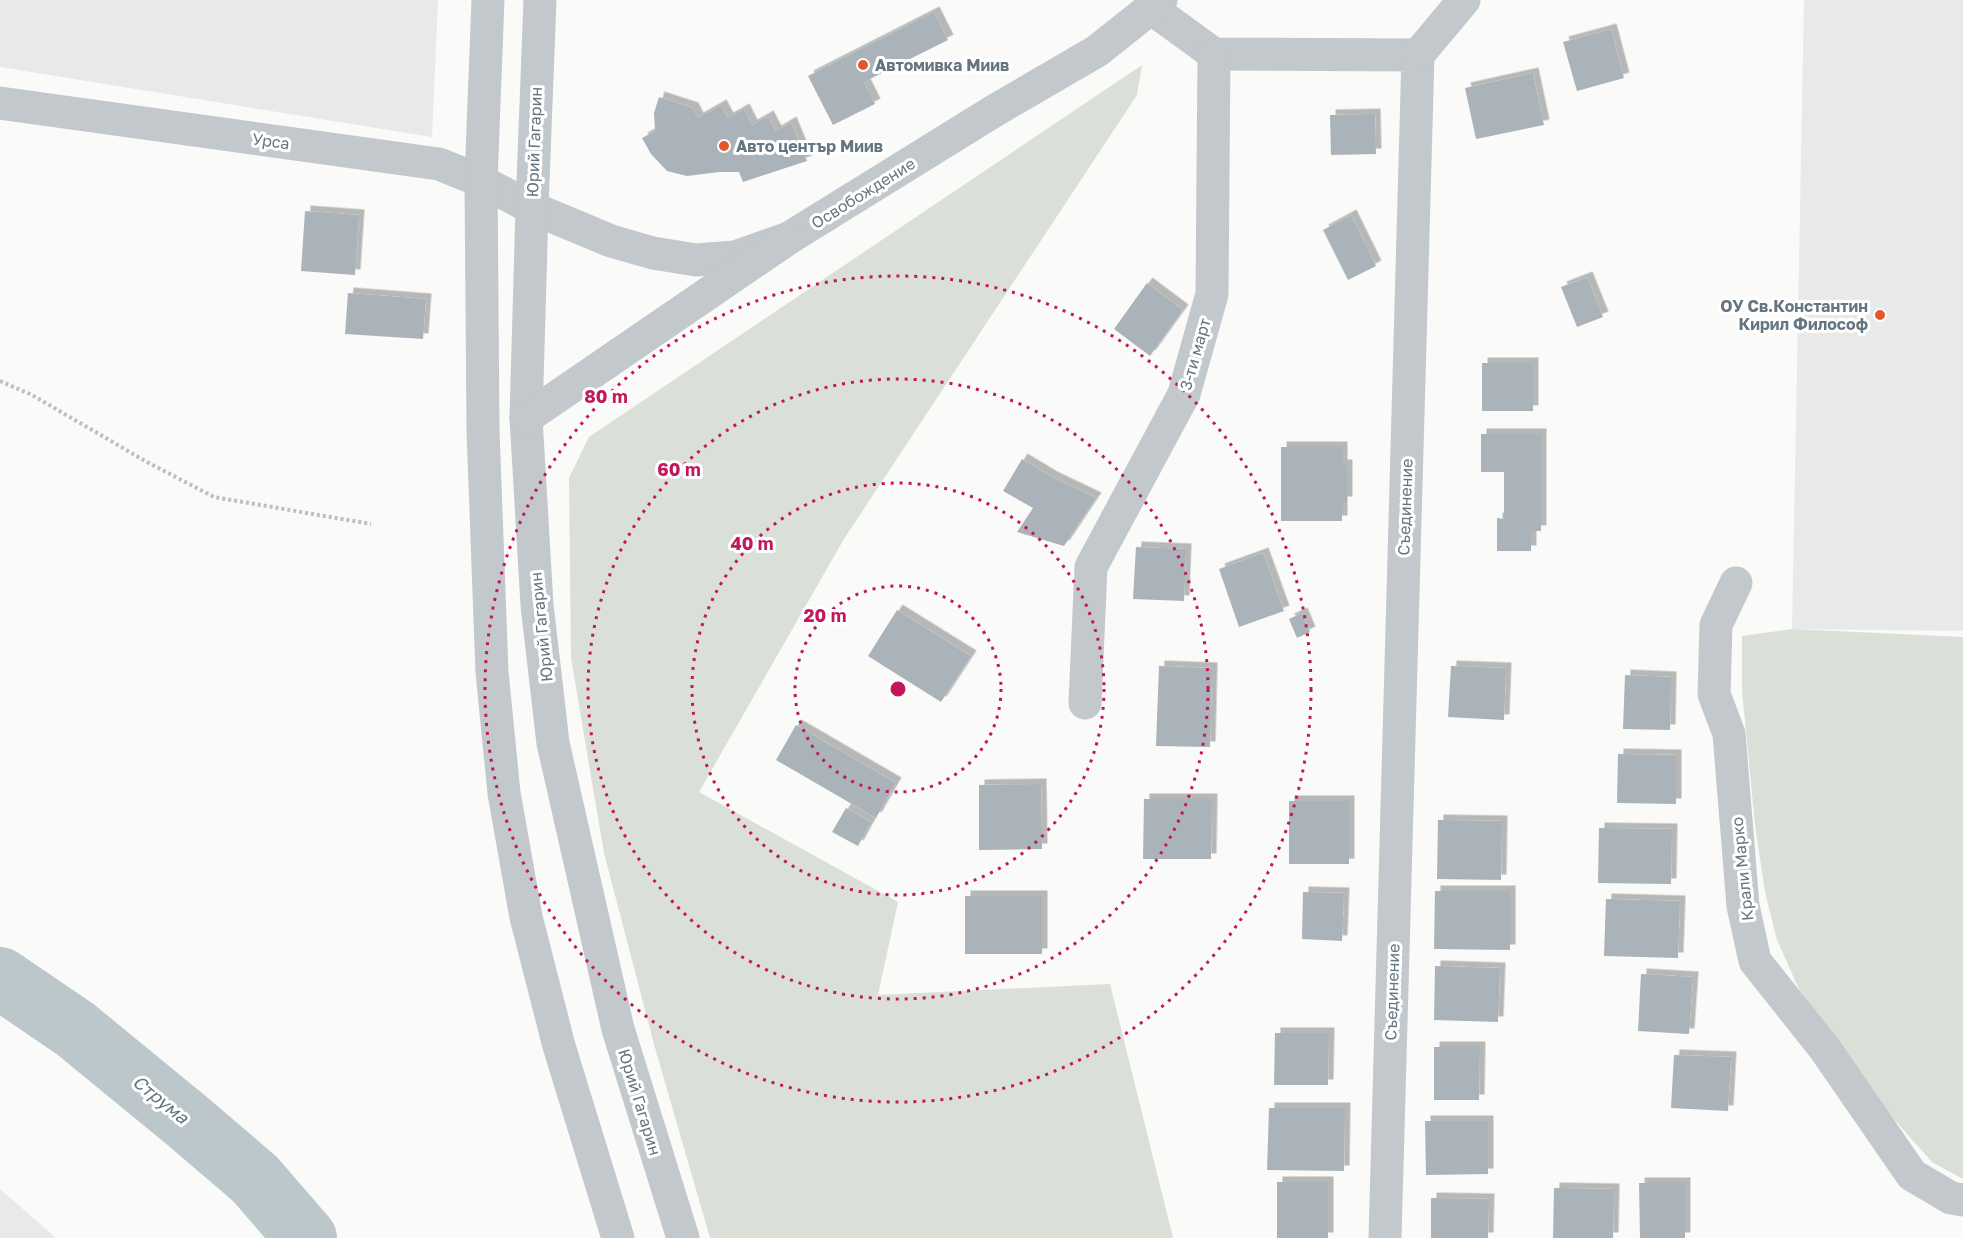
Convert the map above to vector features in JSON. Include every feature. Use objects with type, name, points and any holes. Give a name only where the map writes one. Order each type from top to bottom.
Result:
[{"type":"street","points":[[488,0],[481,181],[483,430],[492,672],[504,793],[526,917],[553,1024],[618,1238]]},
{"type":"street","name":"Юрий Гагарин","points":[[540,0],[526,417],[537,605],[553,743],[618,1029],[683,1238]]},
{"type":"street","points":[[1157,4],[1214,54],[1418,55],[1464,0]]},
{"type":"street","name":"Освобождение","points":[[532,208],[611,241],[652,253],[696,260],[735,257],[789,238],[994,111],[1097,51],[1157,4]]},
{"type":"street","name":"3-ти март","points":[[1085,703],[1091,567],[1184,394],[1212,294],[1214,54]]},
{"type":"street","name":"Съединение","points":[[1385,1238],[1418,55]]},
{"type":"street","name":"Урса","points":[[0,104],[439,164],[481,181],[532,208]]},
{"type":"street","points":[[526,417],[789,238]]},
{"type":"street","name":"Крали Марко","points":[[1736,583],[1716,625],[1714,694],[1729,734],[1743,906],[1755,962],[1824,1049],[1912,1175],[1957,1199]]},
{"type":"path","points":[[0,381],[32,396],[147,462],[214,497],[371,524]]},
{"type":"shaded area","points":[[0,0],[438,0],[432,137],[0,67]]},
{"type":"shaded area","name":"ОУ Св.Константин Кирил Философ","points":[[1804,0],[1963,0],[1963,631],[1792,629]]},
{"type":"shaded area","points":[[1142,65],[1137,95],[844,539],[699,792],[898,902],[878,995],[1110,984],[1173,1238],[710,1238],[655,1048],[604,853],[571,658],[569,478],[589,437]]},
{"type":"shaded area","points":[[1792,629],[1963,637],[1963,1179],[1932,1162],[1866,1088],[1798,987],[1777,940],[1765,892],[1755,825],[1742,691],[1742,636]]},
{"type":"shaded area","points":[[0,1189],[56,1238],[0,1238]]},
{"type":"building","name":"Автомивка Миив","points":[[934,12],[948,40],[864,82],[875,104],[833,125],[808,76]]},
{"type":"building","points":[[1611,29],[1624,78],[1577,91],[1563,42]]},
{"type":"building","points":[[1533,73],[1544,125],[1476,139],[1465,88]]},
{"type":"building","name":"Авто център Миив","points":[[659,97],[693,108],[698,118],[721,105],[728,118],[744,109],[752,125],[768,116],[776,131],[791,122],[807,161],[743,182],[739,172],[687,176],[667,171],[651,154],[642,138],[655,131],[654,113]]},
{"type":"building","points":[[1375,114],[1376,154],[1331,155],[1330,115]]},
{"type":"building","points":[[305,211],[359,215],[355,275],[301,271]]},
{"type":"building","points":[[1351,215],[1376,266],[1348,280],[1323,230]]},
{"type":"building","points":[[1587,277],[1603,317],[1577,327],[1561,287]]},
{"type":"building","points":[[1147,283],[1183,310],[1150,356],[1114,329]]},
{"type":"building","points":[[348,293],[426,299],[423,339],[345,334]]},
{"type":"building","points":[[1482,363],[1533,363],[1533,411],[1482,411]]},
{"type":"building","points":[[1481,434],[1541,434],[1541,531],[1531,531],[1531,551],[1497,551],[1497,518],[1504,519],[1504,472],[1481,472]]},
{"type":"building","points":[[1281,447],[1342,447],[1342,465],[1347,465],[1347,502],[1342,502],[1342,521],[1281,521]]},
{"type":"building","points":[[1022,459],[1052,477],[1096,498],[1064,546],[1017,532],[1033,508],[1003,491]]},
{"type":"building","points":[[1136,547],[1186,549],[1184,601],[1133,599]]},
{"type":"building","points":[[1263,553],[1284,611],[1239,627],[1219,569]]},
{"type":"building","points":[[897,610],[971,656],[941,702],[868,656]]},
{"type":"building","points":[[1302,613],[1310,632],[1297,638],[1289,619]]},
{"type":"building","points":[[1159,666],[1212,668],[1210,747],[1156,746]]},
{"type":"building","points":[[1451,666],[1506,668],[1504,720],[1448,717]]},
{"type":"building","points":[[1625,675],[1671,677],[1670,730],[1623,729]]},
{"type":"building","points":[[796,725],[896,783],[876,818],[776,760]]},
{"type":"building","points":[[1618,754],[1676,755],[1676,804],[1617,803]]},
{"type":"building","points":[[1041,784],[1042,849],[979,850],[979,785]]},
{"type":"building","points":[[1144,799],[1212,799],[1211,859],[1143,859]]},
{"type":"building","points":[[1289,801],[1349,801],[1349,864],[1289,864]]},
{"type":"building","points":[[846,808],[871,822],[858,846],[832,832]]},
{"type":"building","points":[[1438,820],[1502,821],[1501,880],[1437,879]]},
{"type":"building","points":[[1599,828],[1672,829],[1671,884],[1598,883]]},
{"type":"building","points":[[1435,891],[1510,891],[1510,950],[1434,949]]},
{"type":"building","points":[[1303,892],[1344,893],[1342,941],[1302,939]]},
{"type":"building","points":[[965,896],[1042,896],[1042,954],[965,954]]},
{"type":"building","points":[[1606,899],[1680,901],[1678,958],[1604,956]]},
{"type":"building","points":[[1435,966],[1500,968],[1498,1022],[1434,1020]]},
{"type":"building","points":[[1641,974],[1693,977],[1689,1034],[1638,1031]]},
{"type":"building","points":[[1275,1033],[1329,1033],[1328,1085],[1274,1085]]},
{"type":"building","points":[[1434,1047],[1480,1047],[1479,1100],[1434,1100]]},
{"type":"building","points":[[1674,1055],[1731,1057],[1728,1111],[1671,1108]]},
{"type":"building","points":[[1269,1108],[1345,1108],[1344,1171],[1267,1170]]},
{"type":"building","points":[[1425,1121],[1488,1121],[1488,1174],[1426,1175]]},
{"type":"building","points":[[1277,1182],[1328,1182],[1328,1238],[1277,1238]]},
{"type":"building","points":[[1639,1183],[1685,1183],[1685,1238],[1640,1238]]},
{"type":"building","points":[[1554,1188],[1614,1189],[1613,1238],[1553,1238]]},
{"type":"building","points":[[1431,1198],[1489,1199],[1488,1238],[1431,1238]]},
{"type":"waterway","name":"Струма","points":[[0,978],[75,1029],[186,1120],[255,1179],[306,1238]]},
{"type":"place","name":"Автомивка Миив","points":[[863,65]]},
{"type":"place","name":"Авто център Миив","points":[[724,146]]},
{"type":"place","name":"ОУ Св.Константин Кирил Философ","points":[[1880,315]]}]
